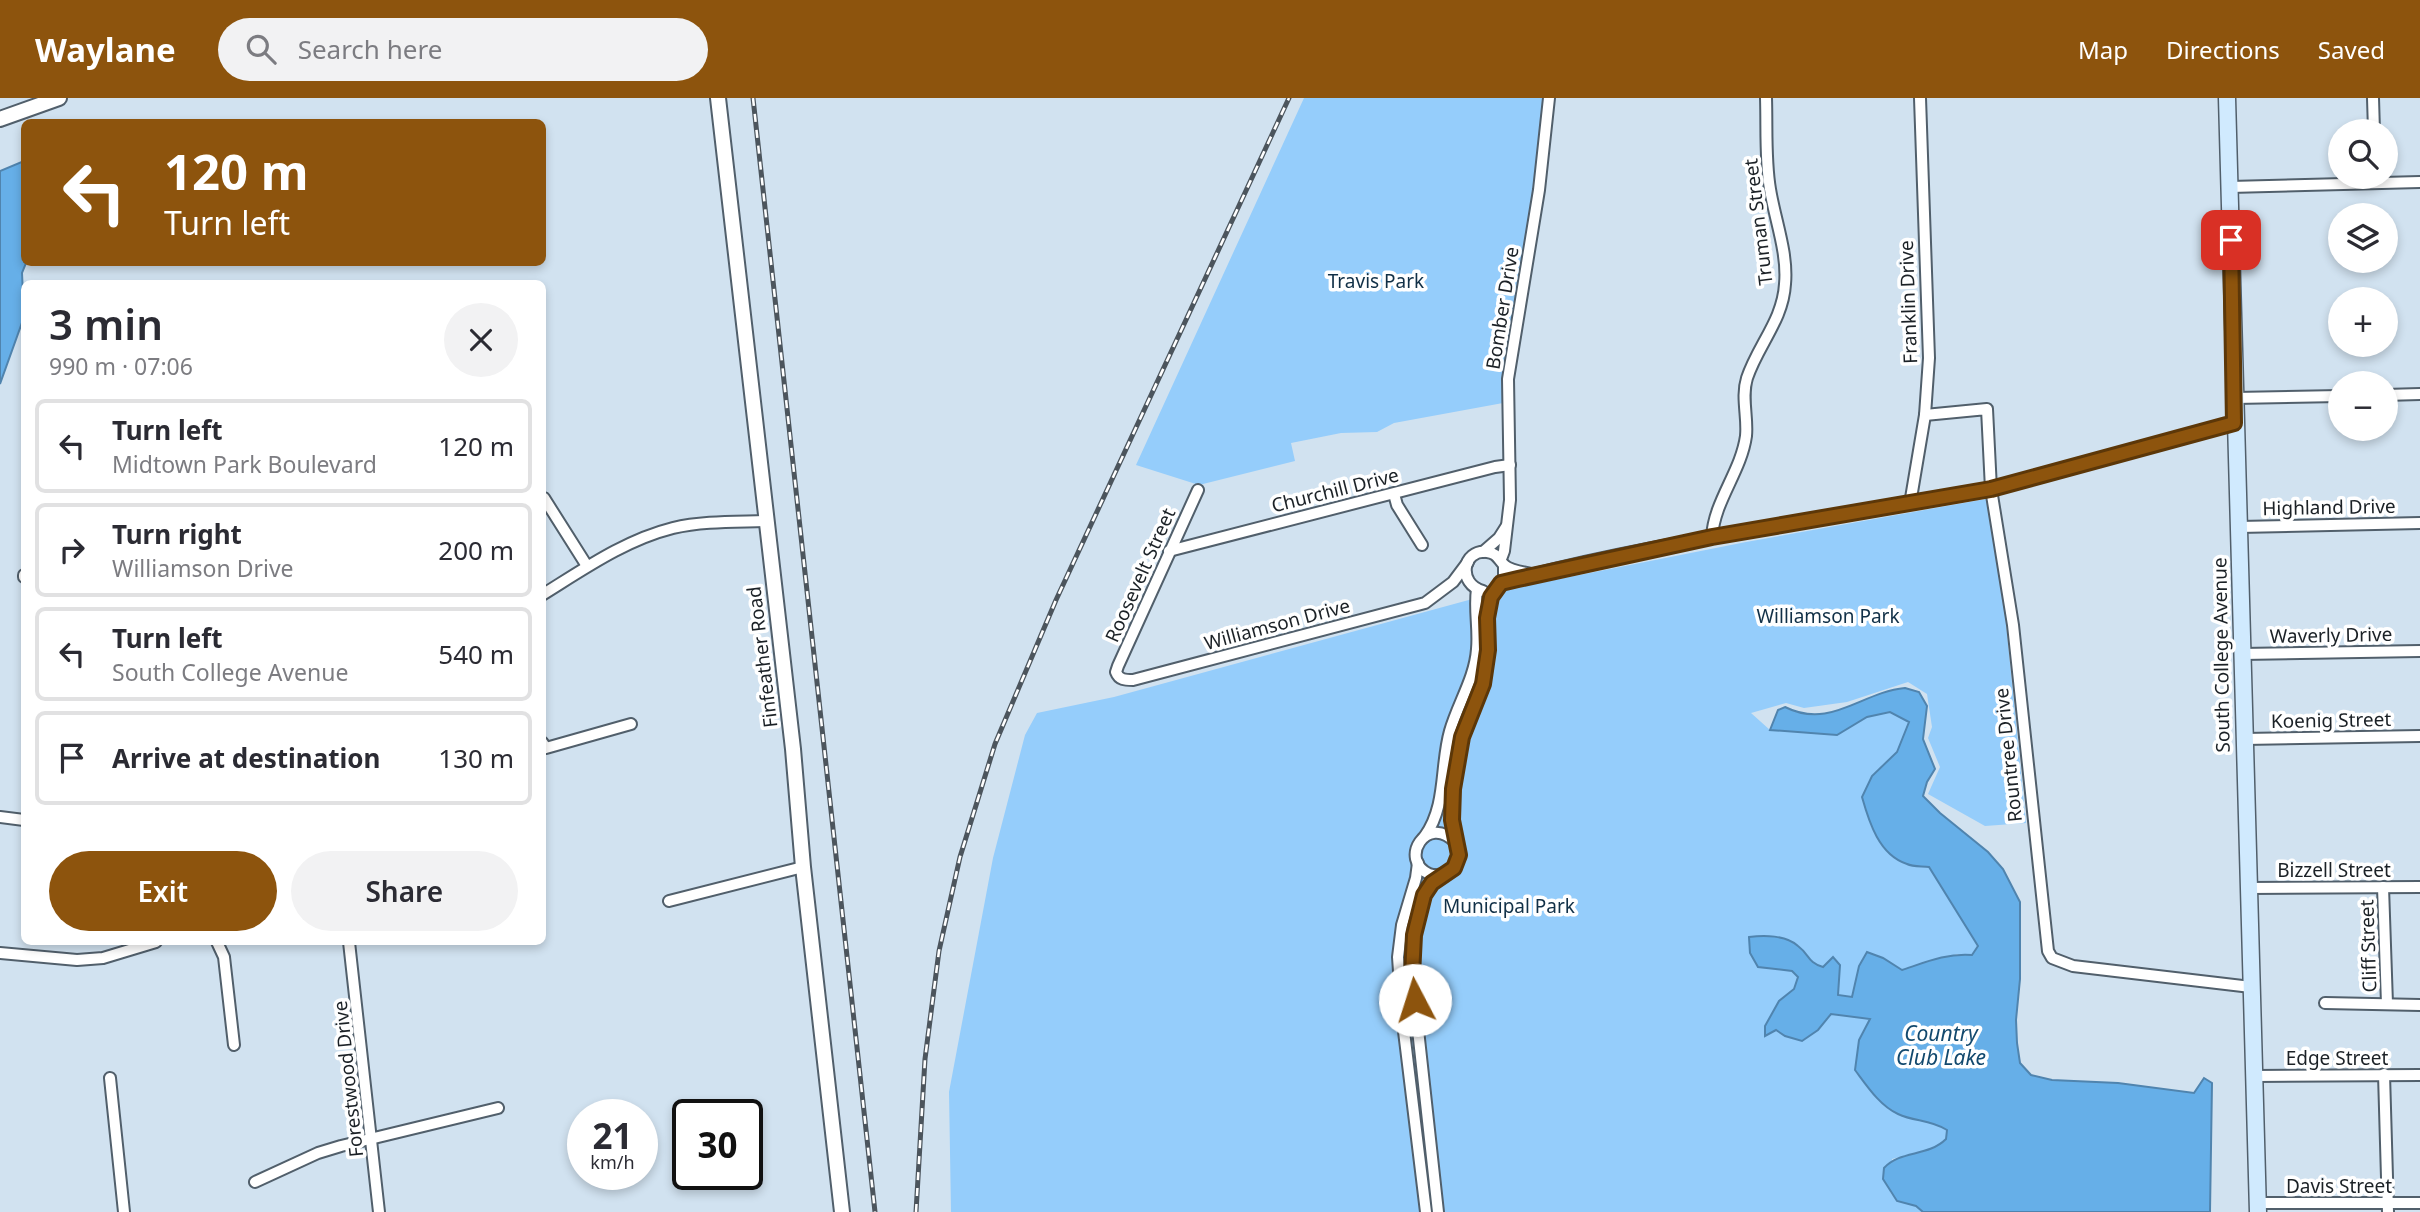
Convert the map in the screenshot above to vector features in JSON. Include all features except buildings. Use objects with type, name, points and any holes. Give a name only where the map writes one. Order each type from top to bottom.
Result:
[{"type":"main road","name":"South College Avenue","points":[[2227,98],[2258,1208]]},
{"type":"street","points":[[0,119],[59,98]]},
{"type":"street","name":"Finfeather Road","points":[[718,98],[793,749],[803,867],[842,1212]]},
{"type":"street","name":"Bomber Drive","points":[[1502,562],[1510,500],[1508,379],[1539,190],[1549,98]]},
{"type":"street","name":"Truman Street","points":[[1712,537],[1713,521],[1746,437],[1746,381],[1754,360],[1778,318],[1786,283],[1769,185],[1766,98]]},
{"type":"street","name":"Franklin Drive","points":[[1910,504],[1925,415],[1929,358],[1920,98]]},
{"type":"street","points":[[2373,98],[2374,119]]},
{"type":"street","points":[[2398,181],[2420,182]]},
{"type":"street","points":[[2230,187],[2328,182]]},
{"type":"street","points":[[2398,395],[2420,394]]},
{"type":"street","points":[[2235,398],[2328,396]]},
{"type":"street","name":"Rountree Drive","points":[[1925,415],[1987,409],[1991,489],[2013,625],[2048,951],[2052,958],[2073,965],[2251,987]]},
{"type":"street","points":[[1474,587],[1490,590],[1534,575],[1712,537],[1991,489],[2234,423]]},
{"type":"street","name":"Churchill Drive","points":[[1169,551],[1495,467],[1510,466]]},
{"type":"street","name":"Roosevelt Street","points":[[1118,676],[1118,666],[1198,490]]},
{"type":"street","points":[[1394,494],[1397,505],[1422,545]]},
{"type":"street","points":[[546,501],[587,566]]},
{"type":"street","points":[[546,592],[620,548],[672,528],[698,523],[765,521]]},
{"type":"street","name":"Highland Drive","points":[[2239,527],[2420,523]]},
{"type":"street","points":[[1483,552],[1499,538],[1508,525]]},
{"type":"street","points":[[1426,1212],[1402,1016],[1398,957],[1402,925],[1416,878],[1416,849],[1436,818],[1449,736],[1474,671],[1477,648],[1474,587],[1466,574],[1468,562],[1477,553],[1483,552],[1496,554],[1505,571],[1488,610],[1488,650],[1483,684],[1462,737],[1458,761],[1452,820],[1458,848],[1457,862],[1449,872],[1432,883],[1424,895],[1414,935],[1412,975],[1438,1212]]},
{"type":"street","name":"Williamson Drive","points":[[1118,676],[1133,680],[1425,603],[1444,591],[1468,562]]},
{"type":"street","points":[[1502,562],[1534,575]]},
{"type":"street","name":"Williamson Drive","points":[[1444,591],[1474,587]]},
{"type":"street","name":"Waverly Drive","points":[[2242,654],[2420,651]]},
{"type":"street","points":[[546,747],[631,724]]},
{"type":"street","name":"Koenig Street","points":[[2244,739],[2420,736]]},
{"type":"street","points":[[0,817],[21,820]]},
{"type":"street","points":[[1424,837],[1430,833],[1444,833],[1455,842]]},
{"type":"street","points":[[1418,863],[1428,873],[1442,875]]},
{"type":"street","points":[[669,901],[803,867]]},
{"type":"street","name":"Cliff Street","points":[[2383,887],[2387,1004]]},
{"type":"street","name":"Bizzell Street","points":[[2248,888],[2420,887]]},
{"type":"street","points":[[0,953],[77,960],[103,958],[146,945]]},
{"type":"street","points":[[218,945],[224,957],[234,1045]]},
{"type":"street","name":"Forestwood Drive","points":[[349,945],[379,1212]]},
{"type":"street","points":[[2325,1003],[2420,1004]]},
{"type":"street","points":[[2384,1074],[2388,1208]]},
{"type":"street","name":"Edge Street","points":[[2254,1076],[2420,1075]]},
{"type":"street","points":[[110,1078],[124,1212]]},
{"type":"street","points":[[255,1182],[318,1153],[498,1108]]},
{"type":"street","name":"Davis Street","points":[[2258,1208],[2388,1208],[2420,1203]]},
{"type":"green space","name":"Travis Park","points":[[1304,98],[1545,98],[1535,189],[1503,403],[1394,423],[1377,432],[1341,433],[1291,443],[1295,461],[1199,485],[1136,465]]},
{"type":"green space","name":"Municipal Park","points":[[1986,499],[2002,583],[2026,823],[1985,826],[1928,794],[1940,767],[1928,738],[1932,727],[1927,694],[1908,682],[1847,702],[1804,708],[1786,703],[1751,713],[1770,730],[1836,735],[1867,717],[1890,712],[1909,722],[1897,752],[1872,776],[1862,798],[1872,829],[1906,864],[1929,867],[1978,945],[1972,955],[1957,954],[1902,971],[1883,958],[1855,1015],[1870,1019],[1859,1040],[1900,1115],[1933,1121],[1947,1129],[1946,1139],[1938,1147],[1892,1159],[1890,1192],[1898,1200],[1923,1212],[951,1212],[949,1092],[993,858],[1025,735],[1037,713],[1114,697],[1509,589],[1746,542]]},
{"type":"water","points":[[21,162],[21,266],[25,266],[21,280],[21,325],[0,384],[0,171]]},
{"type":"water","name":"Country Club Lake","points":[[1905,688],[1919,692],[1927,706],[1923,739],[1935,769],[1923,796],[1988,852],[2003,869],[2020,902],[2020,979],[2016,1020],[2020,1063],[2031,1075],[2052,1080],[2118,1083],[2194,1093],[2204,1078],[2212,1083],[2210,1212],[1923,1212],[1916,1206],[1897,1201],[1883,1179],[1884,1168],[1898,1158],[1939,1145],[1946,1139],[1947,1130],[1904,1117],[1891,1110],[1874,1095],[1855,1070],[1859,1040],[1870,1019],[1831,1014],[1818,1030],[1802,1041],[1776,1030],[1765,1036],[1765,1026],[1779,1001],[1794,989],[1798,977],[1792,971],[1758,967],[1750,953],[1749,937],[1768,936],[1793,942],[1811,961],[1823,967],[1833,957],[1840,965],[1838,995],[1852,997],[1859,966],[1867,952],[1902,970],[1945,957],[1972,955],[1978,946],[1929,867],[1909,865],[1889,853],[1872,827],[1865,807],[1862,797],[1872,776],[1897,752],[1909,722],[1890,712],[1867,717],[1837,735],[1770,730],[1778,710],[1785,707],[1802,713],[1832,712],[1889,691]]},
{"type":"railway","points":[[753,98],[875,1212]]},
{"type":"railway","points":[[916,1212],[925,1059],[939,951],[960,857],[995,744],[1056,600],[1289,98]]},
{"type":"route","points":[[1415,1000],[1412,975],[1414,935],[1424,895],[1432,883],[1454,868],[1459,855],[1452,820],[1453,789],[1462,737],[1483,684],[1486,669],[1487,618],[1491,597],[1501,583],[1712,537],[1991,489],[2234,423],[2231,240]]},
{"type":"park label","name":"Williamson Park","points":[[1828,616]]}]
